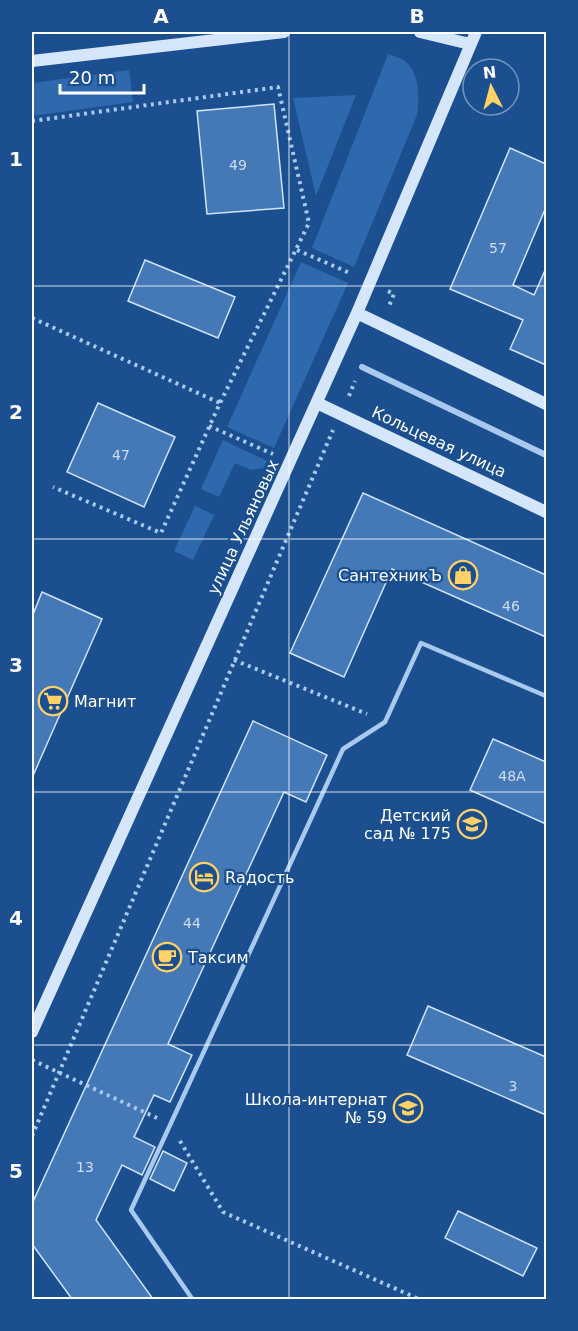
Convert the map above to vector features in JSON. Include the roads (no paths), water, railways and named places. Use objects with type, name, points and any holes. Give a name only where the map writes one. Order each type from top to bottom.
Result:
[{"type":"main road","points":[[32,61],[284,32]]},
{"type":"main road","points":[[420,32],[470,44]]},
{"type":"main road","name":"улица Ульяновых","points":[[32,1032],[291,462],[476,32]]},
{"type":"main road","points":[[357,313],[546,404]]},
{"type":"main road","name":"Кольцевая улица","points":[[316,403],[546,512]]},
{"type":"street","points":[[362,367],[546,455]]},
{"type":"lane","points":[[193,1299],[131,1210],[343,749],[385,722],[421,643],[546,696]]},
{"type":"place","name":"СантехникЪ","points":[[463,575]]},
{"type":"place","name":"Магнит","points":[[53,701]]},
{"type":"place","name":"Детский сад № 175","points":[[472,824]]},
{"type":"place","name":"Rадость","points":[[204,877]]},
{"type":"place","name":"Таксим","points":[[167,957]]},
{"type":"place","name":"Школа-интернат № 59","points":[[408,1108]]}]
